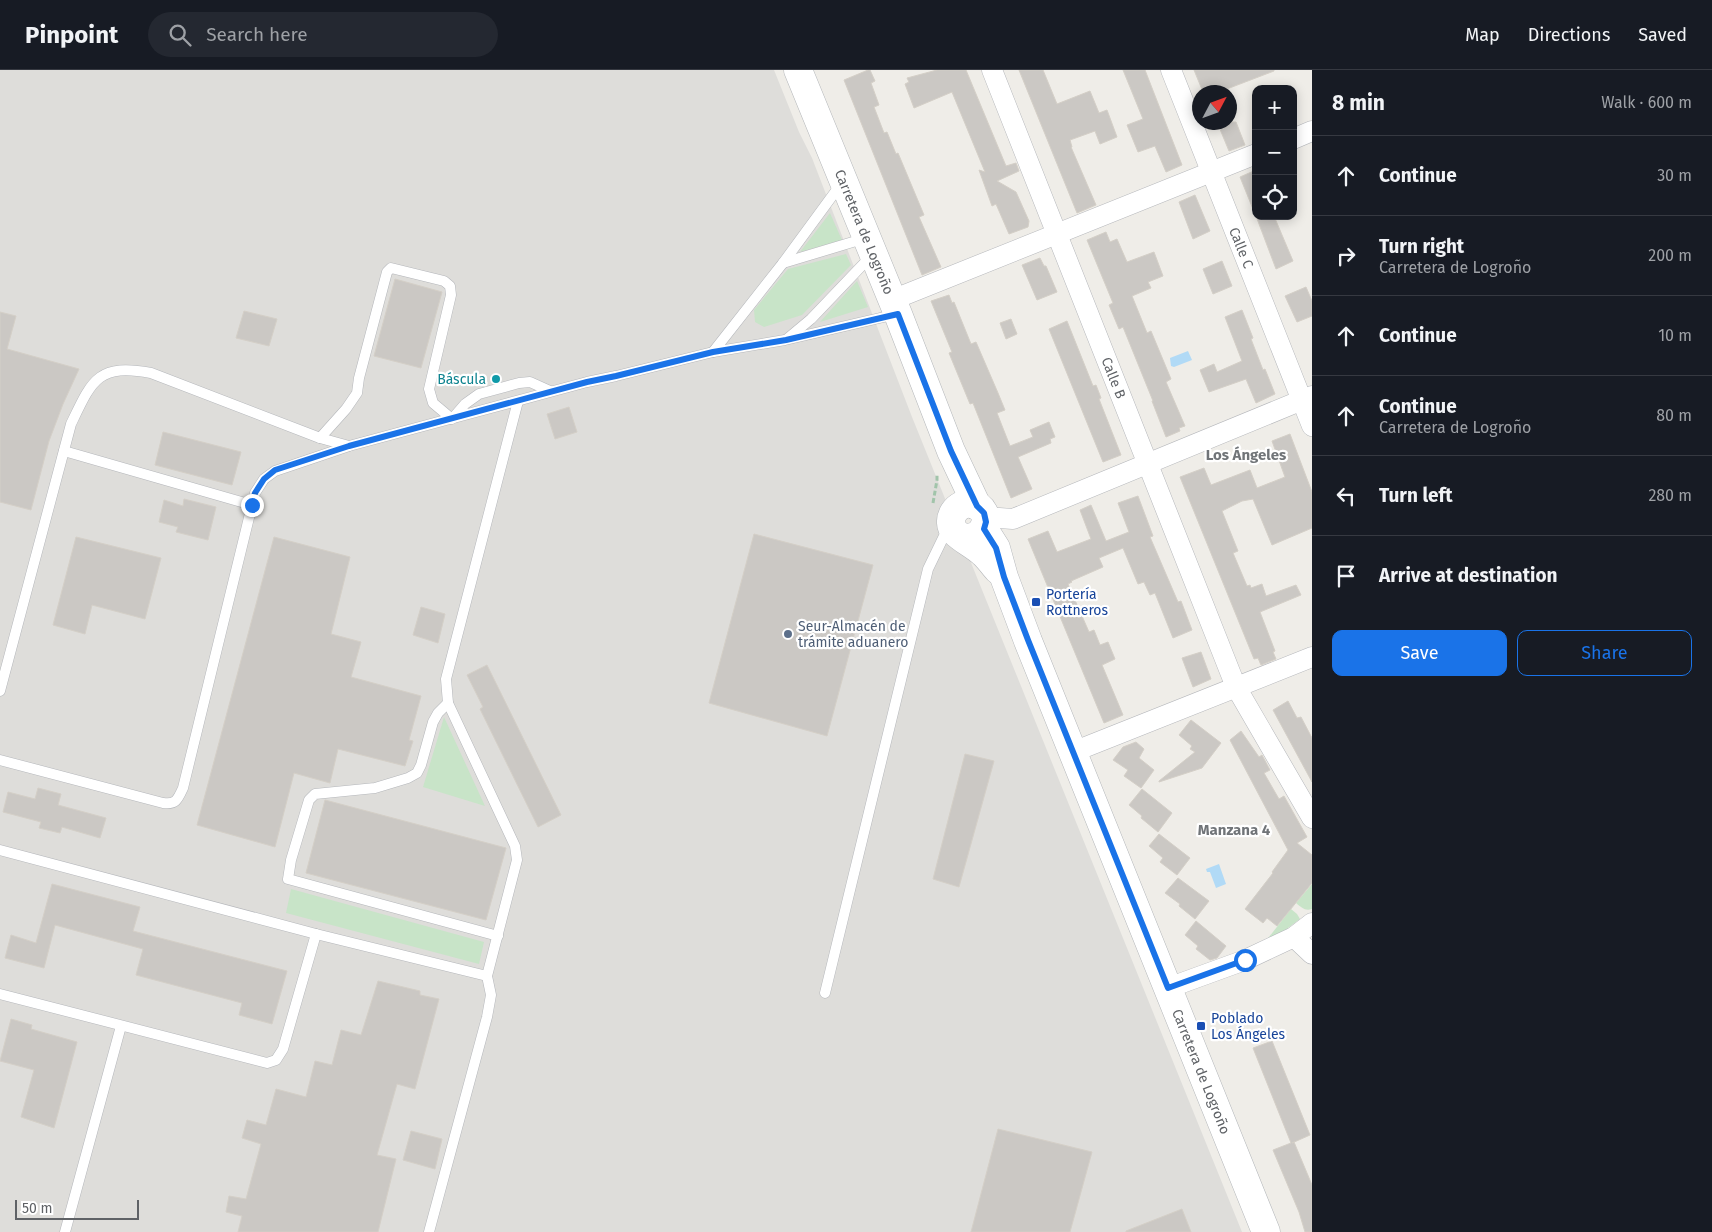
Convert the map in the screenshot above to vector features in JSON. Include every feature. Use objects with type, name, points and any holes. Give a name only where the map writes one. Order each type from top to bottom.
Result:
[{"type":"main road","name":"Carretera de Logroño","points":[[800,71],[951,451],[969,522],[984,554],[1004,577],[1082,748],[1168,988],[1266,1232]]},
{"type":"street","name":"Calle B","points":[[992,70],[1236,687],[1312,818]]},
{"type":"street","name":"Calle C","points":[[1171,70],[1307,398],[1312,426]]},
{"type":"street","points":[[1297,137],[1312,131]]},
{"type":"street","points":[[895,307],[1056,234],[1252,156]]},
{"type":"street","points":[[969,522],[1013,519],[1307,398]]},
{"type":"street","points":[[1082,748],[1312,657]]},
{"type":"street","points":[[1168,988],[1245,960],[1294,937],[1312,923]]},
{"type":"street","points":[[1294,937],[1312,954]]},
{"type":"lane","points":[[713,352],[844,181]]},
{"type":"lane","points":[[783,263],[870,245]]},
{"type":"lane","points":[[786,340],[811,318],[870,245]]},
{"type":"lane","points":[[320,438],[346,409],[357,393],[359,378],[387,272],[390,268],[444,281],[450,286],[451,295],[429,388],[433,404],[452,419]]},
{"type":"lane","points":[[0,760],[163,803],[170,804],[177,801],[183,788],[255,493],[264,479],[275,470],[349,446],[550,391],[713,352],[786,340],[895,307]]},
{"type":"lane","points":[[0,691],[71,424],[90,388],[102,376],[116,370],[134,370],[151,373],[320,438],[349,446]]},
{"type":"lane","points":[[452,419],[465,404],[479,394],[519,383],[530,382],[550,391]]},
{"type":"lane","points":[[429,1232],[488,1010],[491,995],[487,976],[517,860],[515,846],[448,703],[446,679],[518,401]]},
{"type":"lane","points":[[64,452],[252,505]]},
{"type":"lane","points":[[826,993],[928,569],[944,536],[969,522]]},
{"type":"lane","points":[[448,703],[438,713],[433,722],[417,773],[408,778],[375,788],[315,794],[309,800],[288,879],[498,936]]},
{"type":"lane","points":[[0,850],[316,934],[487,976]]},
{"type":"lane","points":[[0,994],[266,1063],[276,1060],[283,1049],[316,934]]},
{"type":"lane","points":[[65,1232],[121,1026]]},
{"type":"shaded area","points":[[0,70],[774,70],[799,132],[812,158],[912,417],[1242,1232],[0,1232]]},
{"type":"green space","points":[[830,213],[842,240],[800,252]]},
{"type":"green space","points":[[846,254],[851,265],[802,315],[764,327],[755,322],[754,310],[788,269]]},
{"type":"green space","points":[[857,281],[868,307],[820,322]]},
{"type":"green space","points":[[444,717],[485,806],[423,787]]},
{"type":"green space","points":[[1312,884],[1312,909],[1310,910],[1302,908],[1296,903]]},
{"type":"green space","points":[[291,889],[484,942],[479,964],[286,913]]},
{"type":"green space","points":[[1291,909],[1300,919],[1265,942]]},
{"type":"water","points":[[1188,351],[1192,360],[1174,367],[1171,366],[1170,358]]},
{"type":"water","points":[[1219,864],[1226,884],[1216,888],[1210,872],[1207,872],[1206,869]]},
{"type":"building","points":[[870,70],[875,81],[871,83],[879,105],[874,107],[884,133],[887,132],[896,154],[898,153],[924,215],[919,217],[941,267],[922,275],[844,80]]},
{"type":"building","points":[[937,70],[966,70],[1006,166],[1016,163],[1019,171],[997,181],[1016,192],[1029,221],[1028,227],[1009,234],[996,204],[992,206],[979,170],[985,172],[952,92],[914,108],[905,84],[909,82],[907,78]]},
{"type":"building","points":[[1019,70],[1043,70],[1057,104],[1090,91],[1099,113],[1107,110],[1117,137],[1100,144],[1095,131],[1070,140],[1071,147],[1096,205],[1077,213]]},
{"type":"building","points":[[1123,70],[1145,70],[1182,165],[1166,172],[1155,146],[1138,152],[1127,125],[1143,119]]},
{"type":"building","points":[[1194,70],[1274,70],[1237,85],[1200,85]]},
{"type":"building","points":[[1237,125],[1245,145],[1229,151],[1220,130],[1237,130]]},
{"type":"building","points":[[1252,172],[1252,207],[1240,177]]},
{"type":"building","points":[[1195,195],[1210,231],[1193,239],[1179,202]]},
{"type":"building","points":[[1258,220],[1276,220],[1293,261],[1276,269]]},
{"type":"building","points":[[1106,232],[1110,242],[1117,239],[1127,262],[1154,252],[1163,276],[1148,282],[1151,288],[1132,296],[1147,333],[1151,331],[1171,379],[1166,382],[1185,426],[1179,428],[1180,431],[1166,437],[1123,327],[1119,329],[1109,305],[1113,303],[1087,240]]},
{"type":"building","points":[[1040,258],[1044,266],[1046,266],[1057,292],[1037,300],[1022,265]]},
{"type":"building","points":[[1222,261],[1232,286],[1213,294],[1203,269]]},
{"type":"building","points":[[395,279],[442,292],[421,368],[374,356]]},
{"type":"building","points":[[1306,287],[1312,301],[1312,316],[1297,322],[1285,296]]},
{"type":"building","points":[[949,295],[952,303],[954,302],[971,344],[976,342],[1005,410],[997,413],[1010,446],[1033,437],[1030,430],[1049,422],[1055,437],[1050,439],[1051,443],[1018,457],[1032,489],[1011,498],[973,403],[970,404],[949,353],[952,352],[931,301]]},
{"type":"building","points":[[1242,310],[1263,370],[1265,369],[1275,394],[1256,403],[1246,379],[1209,392],[1200,370],[1214,364],[1217,372],[1242,361],[1225,317]]},
{"type":"building","points":[[244,311],[277,319],[269,346],[236,338]]},
{"type":"building","points":[[0,312],[16,316],[7,349],[79,369],[49,441],[31,510],[0,502]]},
{"type":"building","points":[[1011,319],[1017,334],[1006,339],[1000,323]]},
{"type":"building","points":[[1067,321],[1093,386],[1096,385],[1101,398],[1099,399],[1121,455],[1103,462],[1049,329]]},
{"type":"building","points":[[569,407],[577,432],[555,439],[547,414]]},
{"type":"building","points":[[163,432],[241,452],[232,485],[155,465]]},
{"type":"building","points":[[1290,434],[1312,492],[1312,528],[1272,545],[1253,499],[1242,501],[1222,511],[1238,551],[1233,553],[1247,586],[1250,585],[1251,588],[1262,584],[1266,596],[1296,585],[1301,595],[1260,612],[1275,651],[1273,652],[1276,659],[1261,665],[1258,658],[1254,659],[1180,477],[1204,468],[1211,485],[1250,470],[1257,488],[1285,477],[1272,441]]},
{"type":"building","points":[[1138,496],[1153,536],[1150,537],[1178,602],[1181,601],[1192,630],[1173,638],[1155,593],[1150,595],[1144,582],[1138,584],[1123,548],[1099,558],[1103,567],[1068,584],[1089,632],[1094,630],[1100,645],[1108,642],[1115,659],[1102,665],[1123,715],[1104,723],[1028,539],[1048,531],[1057,552],[1091,539],[1080,510],[1091,505],[1106,541],[1129,532],[1118,503]]},
{"type":"building","points":[[184,499],[216,507],[208,540],[176,532],[178,527],[159,522],[164,500],[183,506]]},
{"type":"building","points":[[754,534],[873,565],[827,736],[709,703]]},
{"type":"building","points":[[76,537],[161,558],[145,619],[92,605],[85,634],[53,625]]},
{"type":"building","points":[[274,537],[350,557],[331,634],[361,642],[351,677],[421,696],[409,740],[413,741],[405,766],[338,749],[330,783],[294,773],[275,847],[197,825]]},
{"type":"building","points":[[421,607],[445,614],[438,643],[413,635]]},
{"type":"building","points":[[1201,652],[1211,679],[1193,687],[1182,658]]},
{"type":"building","points":[[487,665],[561,815],[538,827],[480,709],[483,707],[467,675]]},
{"type":"building","points":[[1288,701],[1297,718],[1301,717],[1312,738],[1312,782],[1273,710]]},
{"type":"building","points":[[1191,720],[1221,743],[1202,768],[1159,782],[1195,752],[1190,749],[1192,746],[1179,735]]},
{"type":"building","points":[[1241,731],[1259,757],[1262,755],[1270,770],[1264,773],[1279,799],[1284,796],[1307,837],[1297,843],[1312,855],[1312,883],[1277,926],[1267,918],[1263,923],[1245,909],[1288,850],[1230,740]]},
{"type":"building","points":[[1136,742],[1144,749],[1139,758],[1154,770],[1141,788],[1124,776],[1128,770],[1113,760],[1123,747]]},
{"type":"building","points":[[965,754],[994,761],[959,887],[933,879]]},
{"type":"building","points":[[38,788],[61,794],[58,805],[106,818],[100,838],[62,827],[60,833],[39,828],[41,822],[3,812],[8,792],[35,799]]},
{"type":"building","points":[[1142,789],[1172,813],[1158,832],[1129,805]]},
{"type":"building","points":[[325,800],[506,848],[486,920],[306,873]]},
{"type":"building","points":[[1159,834],[1190,858],[1177,875],[1160,862],[1163,858],[1149,846]]},
{"type":"building","points":[[1178,878],[1209,901],[1195,919],[1179,906],[1180,904],[1165,893]]},
{"type":"building","points":[[52,884],[140,907],[133,931],[287,971],[272,1024],[239,1015],[242,1003],[136,975],[143,949],[55,925],[44,968],[5,958],[11,935],[36,943]]},
{"type":"building","points":[[1196,921],[1226,946],[1217,958],[1210,960],[1196,949],[1198,946],[1185,935]]},
{"type":"building","points":[[378,981],[420,991],[420,995],[439,999],[415,1089],[397,1084],[377,1155],[396,1159],[378,1232],[238,1232],[242,1216],[226,1212],[229,1196],[246,1199],[261,1144],[242,1138],[247,1120],[266,1125],[276,1089],[306,1097],[315,1061],[332,1065],[341,1030],[361,1035]]},
{"type":"building","points":[[11,1019],[32,1025],[31,1029],[77,1042],[54,1128],[21,1117],[34,1070],[0,1061]]},
{"type":"building","points":[[1272,1041],[1310,1135],[1294,1142],[1312,1185],[1312,1232],[1305,1232],[1299,1212],[1273,1150],[1291,1143],[1253,1048]]},
{"type":"building","points":[[998,1129],[1092,1152],[1070,1232],[971,1232]]},
{"type":"building","points":[[411,1131],[442,1139],[435,1169],[403,1160]]},
{"type":"building","points":[[1182,1209],[1191,1232],[1126,1232],[1126,1231]]},
{"type":"place","name":"Báscula","points":[[496,379]]},
{"type":"place","name":"Portería Rottneros","points":[[1036,602]]},
{"type":"place","name":"Seur-Almacén de trámite aduanero","points":[[788,634]]},
{"type":"place","name":"Poblado Los Ángeles","points":[[1201,1026]]},
{"type":"district","name":"Los Ángeles","points":[[1246,455]]},
{"type":"district","name":"Manzana 4","points":[[1234,830]]},
{"type":"route","points":[[252,505],[255,493],[264,479],[275,470],[349,446],[587,382],[713,352],[786,340],[898,314],[951,451],[977,506],[986,517],[984,529],[996,548],[1004,577],[1028,640],[1168,988],[1245,960]]}]
